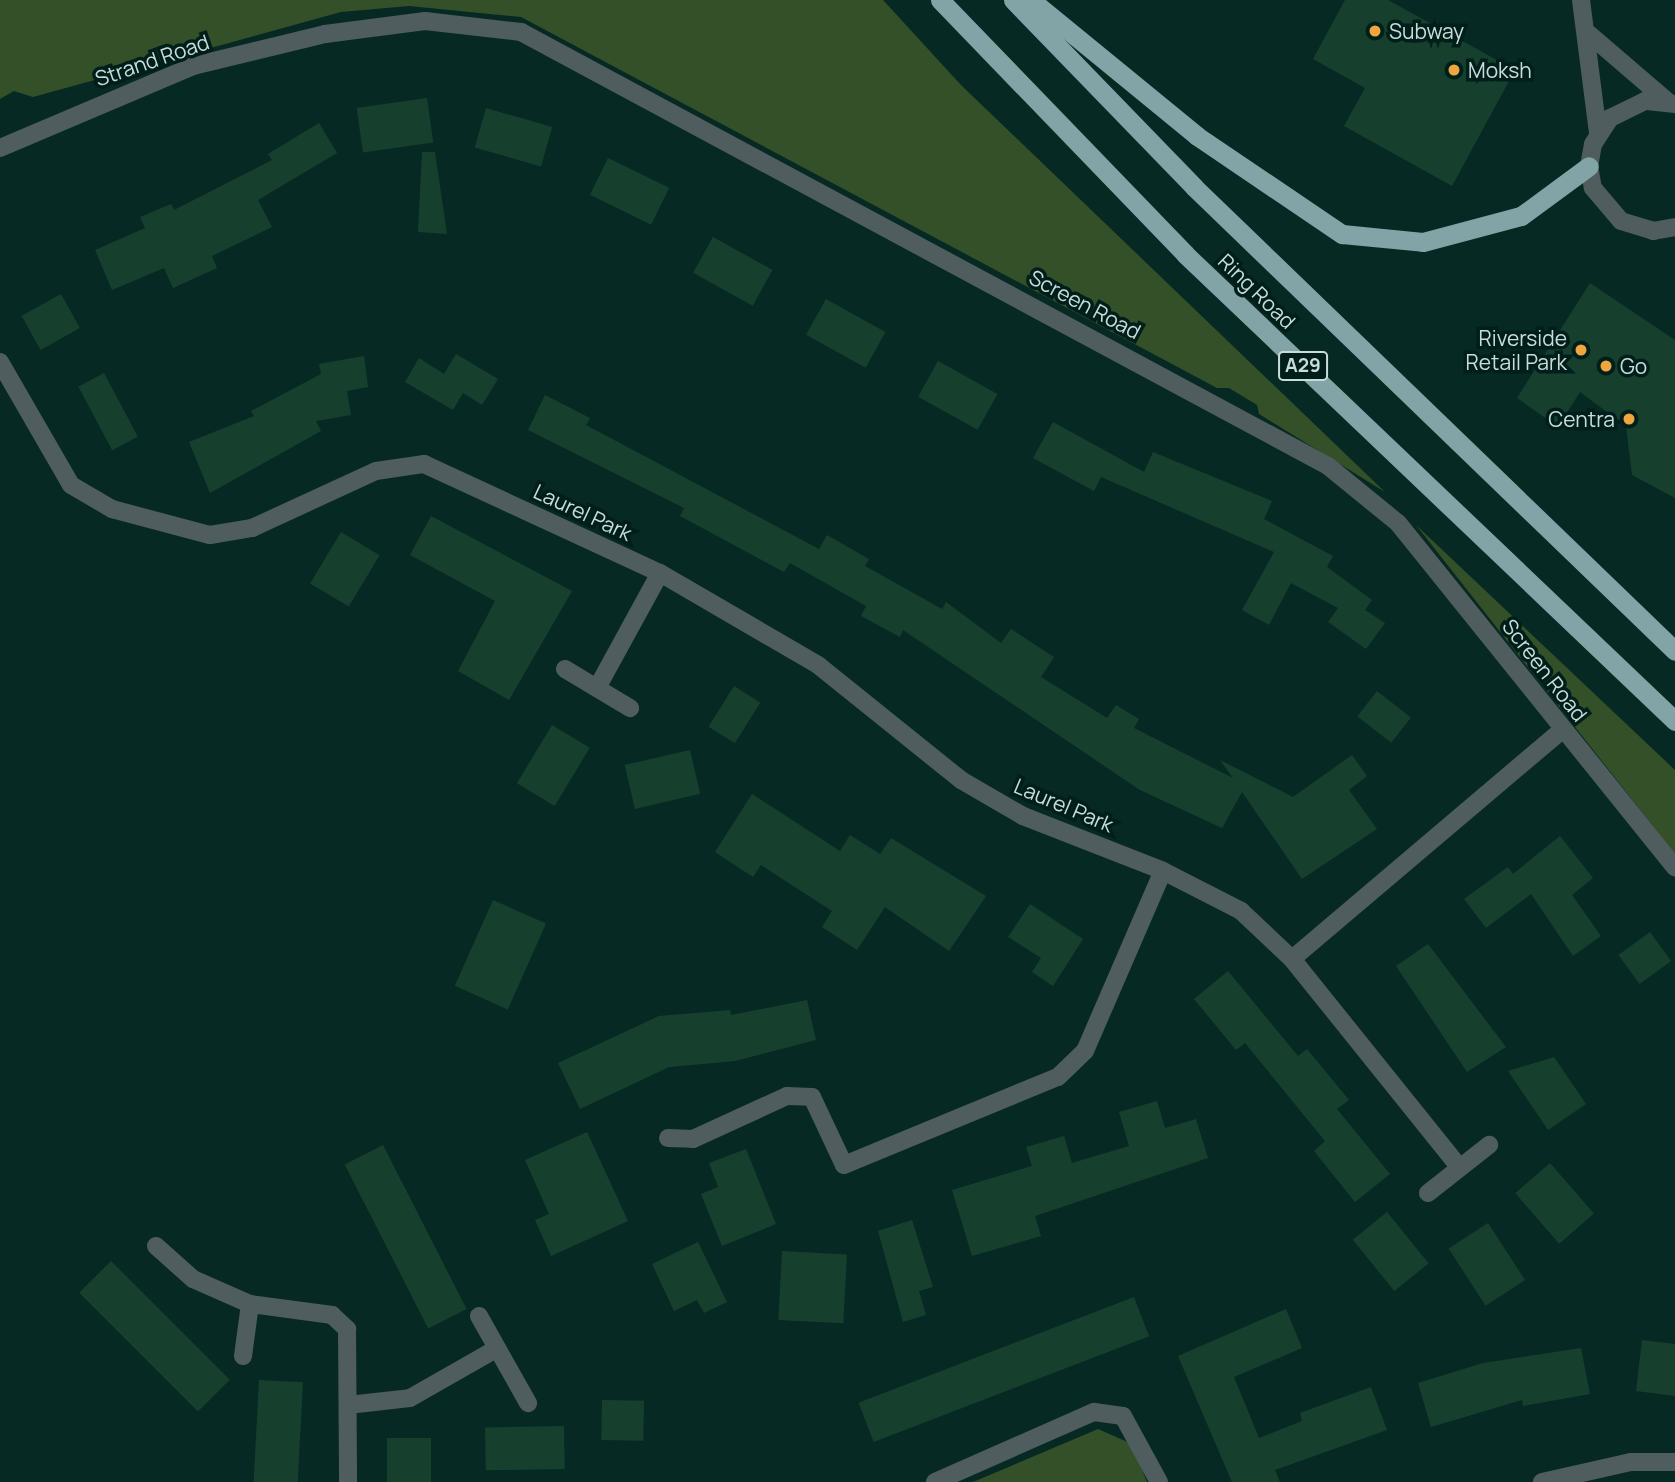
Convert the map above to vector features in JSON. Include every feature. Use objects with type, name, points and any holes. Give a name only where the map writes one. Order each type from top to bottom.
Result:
[{"type":"highway","name":"Ring Road","points":[[940,0],[1185,254],[1675,721]]},
{"type":"highway","name":"Ring Road","points":[[1013,0],[1194,187],[1675,651]]},
{"type":"highway","points":[[1031,0],[1197,136],[1342,234],[1423,242],[1521,216],[1589,166]]},
{"type":"street","points":[[1581,0],[1588,34],[1598,133],[1589,166],[1593,188],[1621,221],[1672,231]]},
{"type":"street","name":"Screen Road","points":[[325,34],[425,21],[521,32],[1196,391],[1328,466],[1398,523],[1675,867]]},
{"type":"street","name":"Strand Road","points":[[0,148],[193,66],[325,34]]},
{"type":"street","points":[[1588,34],[1671,103]]},
{"type":"street","points":[[1598,133],[1626,107],[1671,103]]},
{"type":"street","name":"Laurel Park","points":[[0,362],[71,485],[112,509],[210,535],[252,528],[376,471],[424,464],[660,573],[818,665],[961,780],[1023,816],[1163,871],[1241,911],[1292,959],[1459,1167]]},
{"type":"street","points":[[597,688],[660,573]]},
{"type":"street","points":[[565,669],[630,708]]},
{"type":"street","points":[[1292,959],[1562,730]]},
{"type":"street","points":[[668,1138],[693,1139],[787,1096],[812,1097],[844,1165],[917,1138],[1058,1077],[1085,1051],[1163,871]]},
{"type":"street","points":[[1427,1192],[1489,1145]]},
{"type":"street","points":[[156,1246],[193,1279],[250,1304],[332,1315],[347,1329],[348,1482]]},
{"type":"street","points":[[243,1356],[250,1304]]},
{"type":"street","points":[[479,1316],[528,1403]]},
{"type":"street","points":[[348,1405],[410,1398],[496,1349]]},
{"type":"street","points":[[935,1482],[1094,1412],[1124,1416],[1159,1482]]},
{"type":"street","points":[[1542,1482],[1631,1462],[1675,1462]]},
{"type":"green space","points":[[0,0],[883,0],[961,85],[1385,492],[1259,414],[1257,405],[1229,388],[1217,388],[521,17],[409,6],[341,12],[33,97],[14,91],[0,99]]},
{"type":"green space","points":[[1416,525],[1675,770],[1675,854]]},
{"type":"green space","points":[[1098,1429],[1132,1444],[1147,1482],[973,1482]]},
{"type":"building","points":[[1345,0],[1388,0],[1515,70],[1452,186],[1344,126],[1365,88],[1313,59]]},
{"type":"building","points":[[427,98],[433,143],[363,152],[357,108]]},
{"type":"building","points":[[486,108],[552,127],[541,166],[475,147]]},
{"type":"building","points":[[319,123],[337,153],[258,200],[272,227],[212,256],[217,268],[173,288],[164,268],[112,290],[95,250],[145,228],[140,217],[171,204],[174,210],[272,160],[268,154]]},
{"type":"building","points":[[422,152],[435,152],[447,234],[418,232]]},
{"type":"building","points":[[608,158],[669,188],[651,225],[590,195]]},
{"type":"building","points":[[713,237],[772,270],[753,306],[693,273]]},
{"type":"building","name":"Go","points":[[1590,283],[1675,340],[1675,498],[1632,475],[1626,426],[1580,392],[1558,427],[1517,398]]},
{"type":"building","points":[[61,294],[80,328],[41,350],[22,316]]},
{"type":"building","points":[[826,299],[885,332],[866,368],[806,335]]},
{"type":"building","points":[[456,354],[498,379],[482,405],[463,393],[453,410],[405,382],[419,358],[444,374]]},
{"type":"building","points":[[364,356],[368,387],[347,391],[351,415],[316,421],[321,431],[210,493],[189,442],[254,416],[251,411],[321,374],[319,364]]},
{"type":"building","points":[[938,361],[997,394],[978,430],[918,397]]},
{"type":"building","points":[[104,373],[138,437],[112,450],[78,387]]},
{"type":"building","points":[[545,395],[590,418],[586,425],[819,549],[827,535],[869,559],[865,566],[942,609],[946,602],[1001,643],[1011,629],[1054,657],[1041,677],[1107,718],[1116,705],[1139,719],[1134,728],[1233,778],[1220,760],[1293,797],[1352,755],[1367,776],[1349,790],[1377,829],[1302,879],[1242,792],[1222,828],[1140,790],[903,630],[900,637],[861,616],[866,606],[790,563],[784,572],[680,516],[684,508],[528,430]]},
{"type":"building","points":[[1053,422],[1144,472],[1153,452],[1272,501],[1264,519],[1333,556],[1327,567],[1372,600],[1365,610],[1385,623],[1366,649],[1328,622],[1338,608],[1291,583],[1269,625],[1242,610],[1274,552],[1101,477],[1094,491],[1033,458]]},
{"type":"building","points":[[431,516],[572,591],[509,700],[458,671],[495,601],[410,555]]},
{"type":"building","points":[[341,532],[380,555],[349,607],[310,583]]},
{"type":"building","points":[[734,686],[760,702],[735,743],[709,727]]},
{"type":"building","points":[[1377,691],[1411,717],[1391,743],[1357,716]]},
{"type":"building","points":[[552,725],[590,748],[555,806],[517,783]]},
{"type":"building","points":[[690,750],[700,794],[635,809],[625,765]]},
{"type":"building","points":[[752,794],[840,851],[850,835],[880,854],[891,838],[986,896],[949,951],[885,907],[857,950],[822,927],[832,911],[761,865],[753,877],[715,852]]},
{"type":"building","points":[[1560,836],[1593,878],[1572,895],[1601,936],[1573,956],[1531,894],[1486,928],[1464,899],[1508,867],[1513,874]]},
{"type":"building","points":[[493,900],[546,924],[508,1009],[455,986]]},
{"type":"building","points":[[1030,904],[1083,939],[1053,986],[1032,972],[1041,958],[1008,937]]},
{"type":"building","points":[[1650,932],[1671,961],[1640,984],[1618,955]]},
{"type":"building","points":[[1428,944],[1506,1047],[1467,1072],[1396,966]]},
{"type":"building","points":[[1228,971],[1298,1056],[1307,1049],[1349,1100],[1337,1109],[1390,1174],[1355,1202],[1314,1151],[1325,1141],[1245,1043],[1236,1050],[1194,999]]},
{"type":"building","points":[[807,1000],[816,1040],[735,1061],[669,1067],[580,1109],[558,1063],[659,1016],[730,1010],[731,1015]]},
{"type":"building","points":[[1554,1057],[1586,1104],[1548,1130],[1508,1071]]},
{"type":"building","points":[[1157,1101],[1165,1128],[1196,1119],[1208,1158],[1035,1216],[1041,1236],[972,1256],[952,1190],[1032,1166],[1026,1147],[1064,1136],[1072,1163],[1129,1146],[1119,1112]]},
{"type":"building","points":[[587,1132],[628,1221],[551,1256],[535,1220],[549,1214],[525,1160]]},
{"type":"building","points":[[383,1145],[467,1309],[428,1328],[345,1165]]},
{"type":"building","points":[[746,1149],[776,1224],[722,1246],[701,1194],[718,1187],[709,1163]]},
{"type":"building","points":[[1550,1163],[1594,1214],[1559,1244],[1515,1193]]},
{"type":"building","points":[[1387,1212],[1429,1263],[1394,1291],[1353,1240]]},
{"type":"building","points":[[912,1220],[933,1287],[919,1291],[926,1315],[903,1322],[878,1231]]},
{"type":"building","points":[[1488,1223],[1525,1280],[1486,1306],[1449,1249]]},
{"type":"building","points":[[698,1242],[727,1302],[704,1313],[697,1300],[674,1311],[652,1264]]},
{"type":"building","points":[[782,1251],[847,1254],[843,1323],[778,1320]]},
{"type":"building","points":[[111,1261],[230,1380],[198,1412],[79,1293]]},
{"type":"building","points":[[1134,1297],[1149,1336],[874,1442],[859,1403]]},
{"type":"building","points":[[1286,1309],[1302,1348],[1234,1377],[1259,1438],[1302,1421],[1300,1413],[1371,1387],[1387,1430],[1275,1470],[1280,1482],[1232,1482],[1178,1356]]},
{"type":"building","points":[[1642,1340],[1675,1344],[1675,1396],[1636,1391]]},
{"type":"building","points":[[1581,1348],[1590,1394],[1523,1406],[1522,1400],[1431,1427],[1418,1383],[1483,1363]]},
{"type":"building","points":[[259,1380],[303,1382],[298,1482],[254,1482]]},
{"type":"building","points":[[602,1400],[644,1401],[643,1441],[601,1440]]},
{"type":"building","points":[[564,1426],[565,1469],[486,1470],[485,1427]]},
{"type":"building","points":[[387,1438],[431,1438],[431,1482],[387,1482]]},
{"type":"place","name":"Subway","points":[[1375,31]]},
{"type":"place","name":"Moksh","points":[[1454,70]]},
{"type":"place","name":"Riverside Retail Park","points":[[1581,350]]},
{"type":"place","name":"Go","points":[[1606,366]]},
{"type":"place","name":"Centra","points":[[1629,419]]}]
